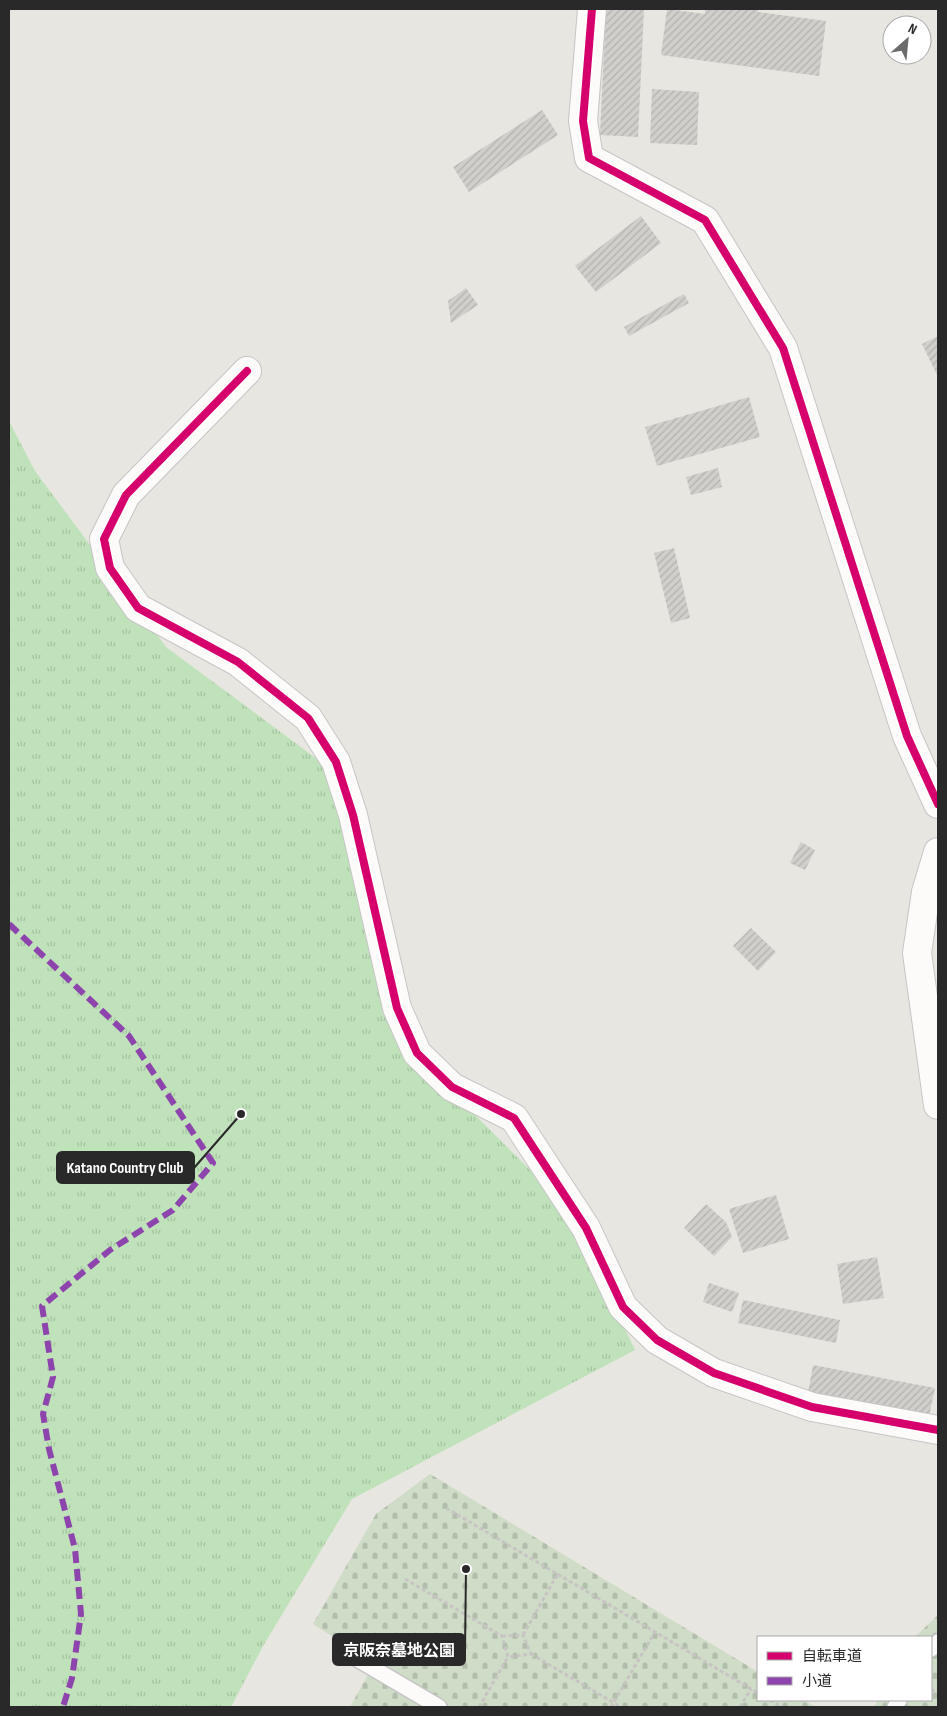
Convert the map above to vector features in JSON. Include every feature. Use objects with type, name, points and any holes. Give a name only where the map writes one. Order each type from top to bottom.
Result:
[{"type":"street","points":[[592,9],[583,121],[589,158],[705,220],[783,348],[907,736],[938,804]]},
{"type":"street","points":[[247,371],[126,495],[104,538],[110,568],[138,608],[238,662],[308,718],[336,762],[353,815],[396,1008],[417,1054],[452,1087],[514,1118],[586,1228],[623,1307],[657,1340],[714,1373],[812,1407],[938,1430]]},
{"type":"street","points":[[938,852],[926,892],[917,953],[938,1105]]},
{"type":"lane","points":[[342,1650],[439,1707]]},
{"type":"path","points":[[446,1508],[757,1692]]},
{"type":"path","points":[[523,1634],[557,1574]]},
{"type":"path","points":[[405,1579],[502,1636],[523,1634]]},
{"type":"path","points":[[611,1707],[655,1632]]},
{"type":"path","points":[[523,1634],[531,1654],[621,1707]]},
{"type":"path","points":[[479,1707],[508,1657],[502,1636]]},
{"type":"path","points":[[508,1657],[531,1654]]},
{"type":"path","points":[[740,1707],[751,1688]]},
{"type":"green space","points":[[9,421],[35,471],[166,647],[329,768],[405,1045],[542,1182],[599,1274],[635,1350],[352,1499],[263,1646],[231,1707],[9,1707]]},
{"type":"green space","points":[[430,1474],[757,1671],[757,1701],[806,1701],[816,1707],[350,1707],[374,1664],[313,1624],[376,1514]]},
{"type":"green space","points":[[938,1615],[938,1707],[874,1707],[877,1701],[932,1701],[932,1636],[916,1636]]},
{"type":"building","points":[[606,9],[644,9],[638,137],[600,135]]},
{"type":"building","points":[[667,9],[705,14],[705,9],[758,9],[758,12],[826,21],[819,76],[661,55]]},
{"type":"building","points":[[652,89],[699,92],[697,145],[650,143]]},
{"type":"building","points":[[542,110],[558,135],[469,192],[453,167]]},
{"type":"building","points":[[641,216],[661,243],[596,292],[575,266]]},
{"type":"building","points":[[466,288],[478,305],[451,323],[448,301]]},
{"type":"building","points":[[684,294],[689,303],[629,336],[624,327]]},
{"type":"building","points":[[938,336],[938,377],[922,344]]},
{"type":"building","points":[[749,397],[760,437],[657,466],[645,427]]},
{"type":"building","points":[[718,468],[722,487],[691,495],[686,477]]},
{"type":"building","points":[[674,548],[690,618],[671,623],[654,553]]},
{"type":"building","points":[[801,842],[815,850],[805,870],[790,863]]},
{"type":"building","points":[[751,928],[776,952],[758,971],[733,946]]},
{"type":"building","points":[[776,1195],[789,1239],[743,1253],[729,1209]]},
{"type":"building","points":[[706,1204],[726,1222],[732,1237],[714,1256],[684,1228]]},
{"type":"building","points":[[877,1257],[884,1298],[843,1304],[837,1264]]},
{"type":"building","points":[[709,1283],[739,1293],[732,1312],[703,1302]]},
{"type":"building","points":[[743,1300],[840,1320],[836,1343],[738,1323]]},
{"type":"building","points":[[813,1365],[935,1388],[929,1416],[808,1393]]},
{"type":"marked path","points":[[9,924],[129,1036],[213,1163],[173,1210],[110,1250],[42,1306],[53,1377],[43,1414],[49,1449],[75,1549],[81,1614],[72,1678],[63,1707]]},
{"type":"cycle path","points":[[592,9],[583,121],[589,158],[705,220],[783,348],[907,736],[938,804]]},
{"type":"cycle path","points":[[247,371],[126,495],[104,539],[110,568],[138,608],[238,662],[308,718],[336,762],[353,815],[397,1008],[417,1053],[452,1087],[514,1118],[586,1228],[623,1307],[657,1340],[714,1373],[812,1407],[938,1430]]},
{"type":"place","name":"Katano Country Club","points":[[241,1114]]},
{"type":"place","name":"京阪奈墓地公園","points":[[466,1569]]}]
